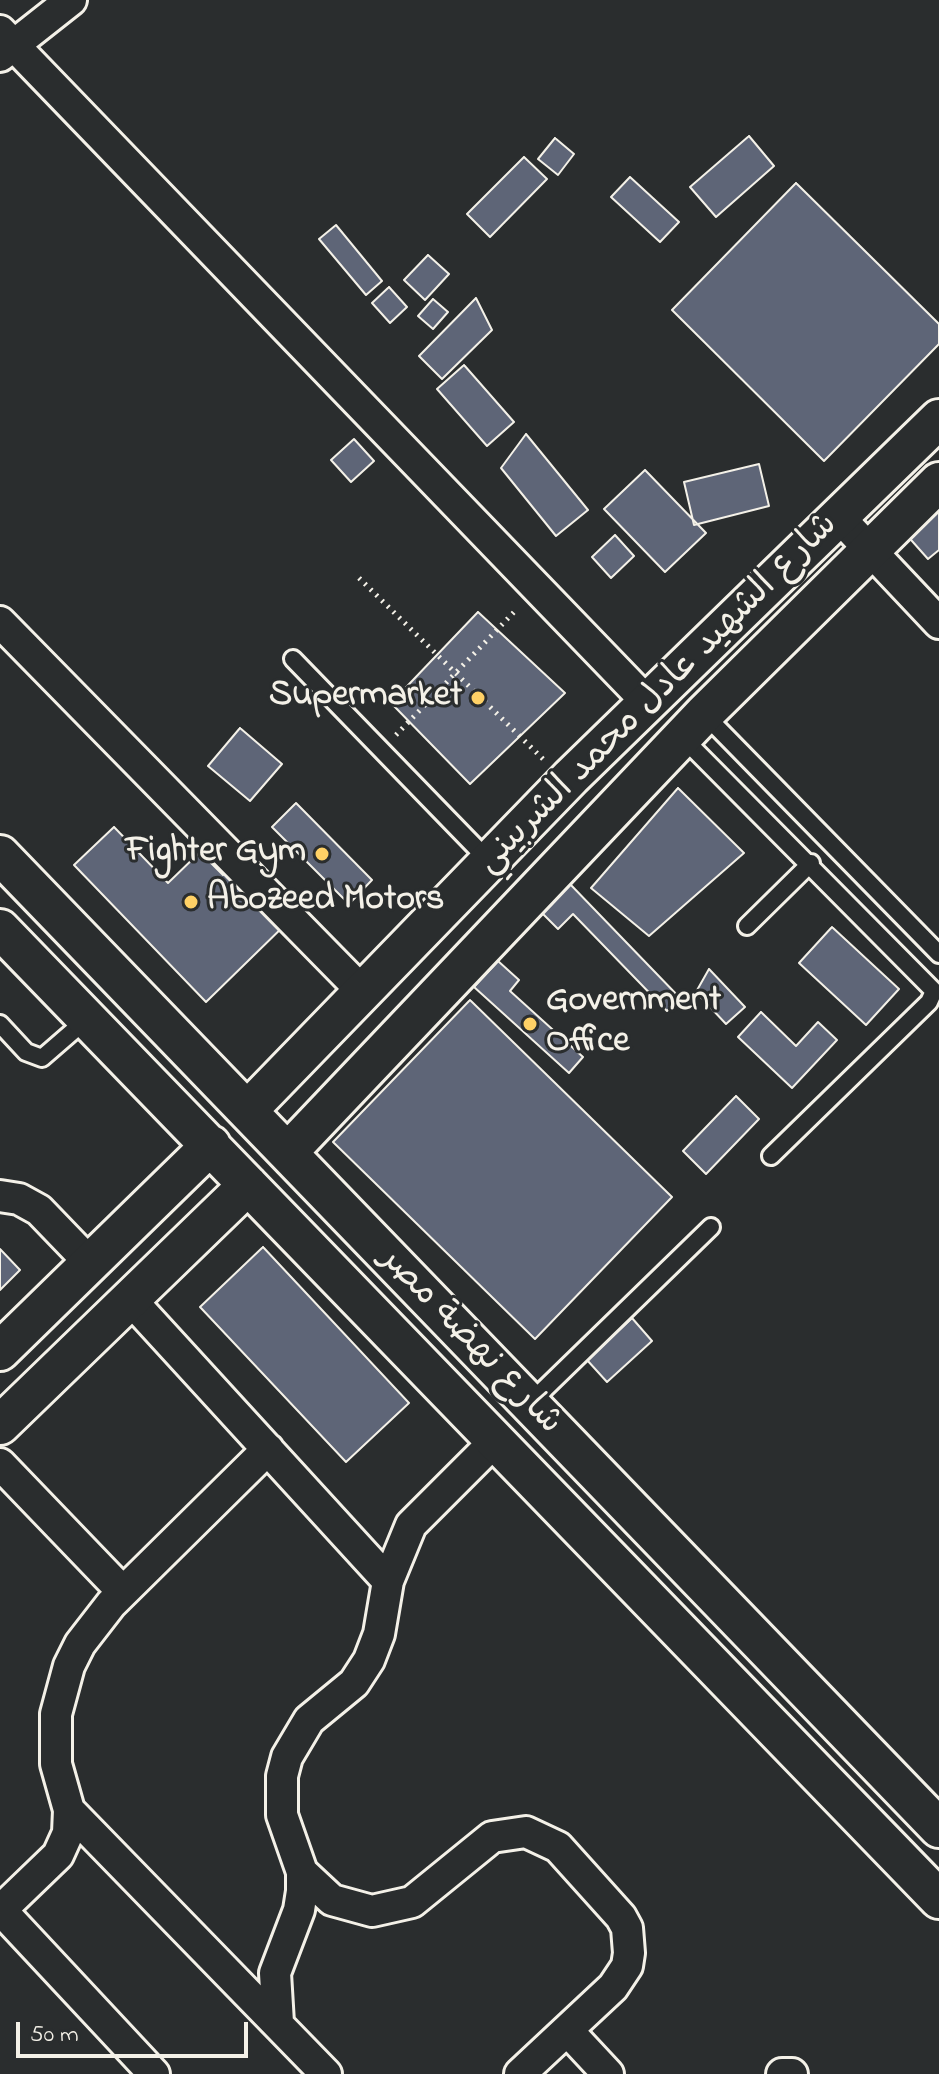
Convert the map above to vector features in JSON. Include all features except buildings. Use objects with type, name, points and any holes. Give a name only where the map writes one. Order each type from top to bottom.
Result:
[{"type":"street","points":[[71,0],[4,44],[536,589],[660,691],[693,725]]},
{"type":"street","name":"شارع الشهيد عادل محمد الشربيني","points":[[248,1110],[566,782],[939,419]]},
{"type":"street","name":"شارع الشهيد عادل محمد الشربيني","points":[[288,1152],[693,725],[939,482]]},
{"type":"street","points":[[839,517],[939,623]]},
{"type":"street","points":[[0,622],[363,992]]},
{"type":"street","name":"شارع نهضة مصر","points":[[0,855],[939,1828]]},
{"type":"street","name":"شارع نهضة مصر","points":[[0,929],[939,1899]]},
{"type":"street","points":[[0,1351],[211,1145]]},
{"type":"street","points":[[0,1425],[248,1185]]},
{"type":"street","points":[[0,1196],[19,1199],[39,1210],[90,1263]]},
{"type":"street","points":[[130,1299],[388,1581]]},
{"type":"street","points":[[278,2023],[275,1973],[299,1910],[302,1872],[282,1815],[282,1776],[287,1757],[309,1720],[354,1683],[369,1660],[379,1634],[388,1581],[401,1542],[417,1517],[496,1440]]},
{"type":"street","points":[[151,2073],[0,1909],[58,1855],[68,1833],[69,1810],[56,1764],[56,1714],[61,1690],[80,1644],[123,1592],[268,1449]]},
{"type":"street","points":[[0,1464],[123,1592]]},
{"type":"street","points":[[764,1721],[788,1708],[794,1681]]},
{"type":"street","points":[[833,1790],[830,1764],[840,1751],[857,1746]]},
{"type":"street","points":[[69,1810],[326,2074]]},
{"type":"street","points":[[302,1872],[323,1894],[351,1908],[392,1909],[429,1890],[492,1837],[526,1832],[543,1837],[558,1847],[613,1907],[627,1928],[627,1966],[621,1977],[520,2074]]},
{"type":"street","points":[[567,2030],[608,2074]]},
{"type":"street","points":[[782,2074],[792,2074]]},
{"type":"lane","points":[[293,659],[489,861]]},
{"type":"lane","points":[[693,725],[811,863],[934,991],[929,1002],[771,1156]]},
{"type":"lane","points":[[693,725],[939,954]]},
{"type":"lane","points":[[747,926],[811,863]]},
{"type":"lane","points":[[0,1024],[26,1052],[42,1058],[87,1019]]},
{"type":"lane","points":[[529,1404],[711,1227]]},
{"type":"path","points":[[359,578],[566,782]]},
{"type":"path","points":[[381,750],[536,589]]},
{"type":"place","name":"Supermarket","points":[[478,698]]},
{"type":"place","name":"Fighter Gym","points":[[322,854]]},
{"type":"place","name":"Abozeed Motors","points":[[191,902]]},
{"type":"place","name":"Government Office","points":[[530,1024]]}]
